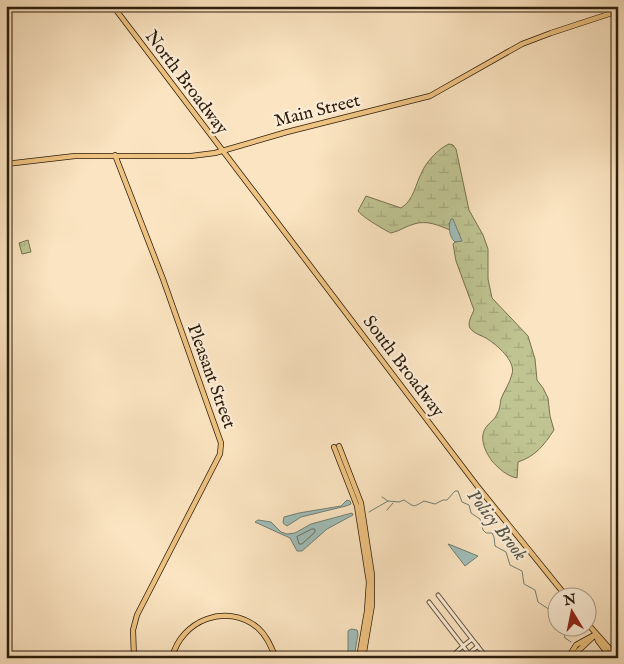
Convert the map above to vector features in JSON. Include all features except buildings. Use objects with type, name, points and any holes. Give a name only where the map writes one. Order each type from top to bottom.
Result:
[{"type":"main road","name":"North Broadway","points":[[113,6],[221,151]]},
{"type":"main road","name":"Main Street","points":[[6,164],[70,156],[206,155],[294,130],[430,96],[522,44],[558,30],[618,11]]},
{"type":"main road","name":"South Broadway","points":[[221,151],[360,330],[478,487],[558,586]]},
{"type":"main road","name":"Pleasant Street","points":[[115,155],[163,279],[221,443],[220,454],[137,615],[133,630],[134,658]]},
{"type":"main road","points":[[359,658],[367,611],[368,579],[357,506],[337,447],[360,498],[372,575],[372,605],[363,658]]},
{"type":"main road","points":[[172,658],[179,639],[192,626],[205,619],[223,616],[237,618],[254,626],[266,637],[276,658]]},
{"type":"main road","points":[[596,634],[598,641],[611,658]]},
{"type":"main road","points":[[596,634],[618,658]]},
{"type":"main road","points":[[568,658],[576,645],[592,636]]},
{"type":"main road","points":[[573,658],[578,650],[594,636]]},
{"type":"street","points":[[438,595],[487,658]]},
{"type":"street","points":[[429,602],[472,658]]},
{"type":"street","points":[[450,658],[472,639]]},
{"type":"street","points":[[463,658],[478,646]]},
{"type":"green space","points":[[449,144],[453,145],[456,149],[469,210],[483,235],[488,249],[488,279],[492,298],[528,336],[535,359],[537,380],[548,398],[554,430],[530,457],[518,462],[517,478],[497,467],[484,446],[483,433],[498,412],[501,399],[510,381],[512,369],[508,359],[500,349],[486,338],[475,333],[469,326],[474,310],[456,261],[453,244],[461,241],[449,223],[450,230],[437,225],[419,223],[391,233],[358,211],[366,196],[401,208],[412,197],[420,177],[433,156]]},
{"type":"green space","points":[[28,240],[31,252],[22,254],[19,243]]},
{"type":"water","points":[[451,219],[453,219],[462,241],[455,242],[451,237],[449,228]]},
{"type":"water","points":[[347,500],[351,504],[301,517],[287,526],[283,523],[284,517],[341,506]]},
{"type":"water","points":[[352,513],[353,515],[327,529],[302,551],[297,551],[290,538],[255,522],[258,520],[271,522],[281,532],[287,534],[295,533],[311,524]]},
{"type":"water","points":[[448,544],[451,545],[478,556],[465,566]]},
{"type":"water","points":[[351,629],[357,630],[358,634],[354,658],[348,658],[348,631]]},
{"type":"waterway","name":"Policy Brook","points":[[369,512],[388,501],[399,502],[404,500],[414,506],[424,501],[435,504],[447,500],[455,491],[458,491],[462,502],[469,505],[471,513],[480,519],[483,530],[486,533],[492,533],[495,546],[506,552],[510,565],[522,571],[524,584],[535,590],[538,602],[546,607]]},
{"type":"waterway","name":"Policy Brook","points":[[382,497],[388,501]]},
{"type":"waterway","points":[[387,510],[393,503]]},
{"type":"waterway","name":"Policy Brook","points":[[564,636],[571,642]]},
{"type":"waterway","name":"Policy Brook","points":[[582,654],[584,658]]}]
